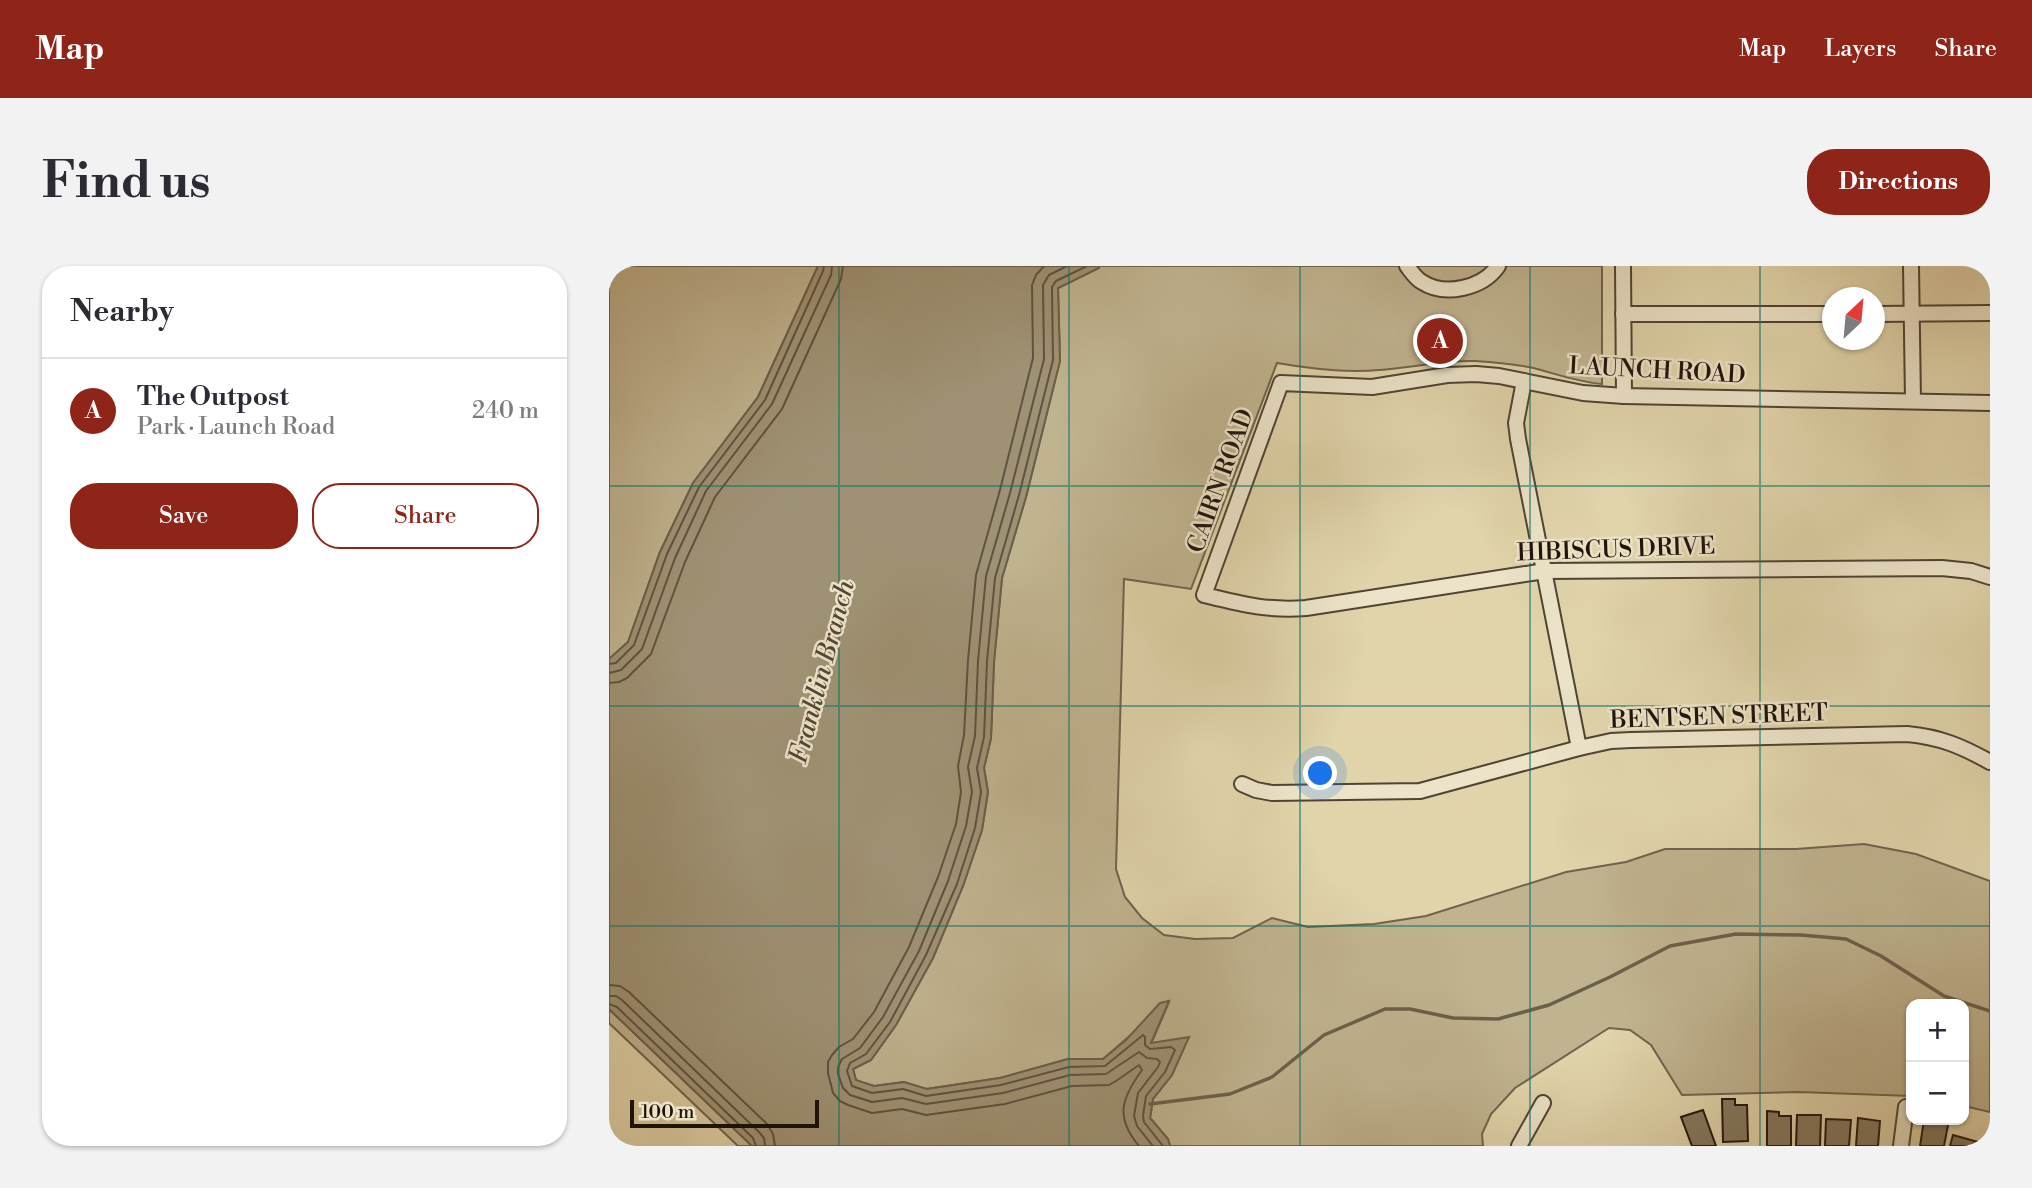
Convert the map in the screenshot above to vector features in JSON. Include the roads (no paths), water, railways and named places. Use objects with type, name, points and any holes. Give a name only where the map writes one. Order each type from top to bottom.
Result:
[{"type":"street","points":[[1407,266],[1421,282],[1437,289],[1458,289],[1476,283],[1494,272],[1498,266]]},
{"type":"street","points":[[1623,266],[1624,396]]},
{"type":"street","points":[[1911,266],[1913,401]]},
{"type":"street","points":[[1885,314],[1990,313]]},
{"type":"street","points":[[1623,314],[1822,314]]},
{"type":"street","name":"LAUNCH ROAD","points":[[1281,383],[1372,387],[1447,375],[1476,374],[1583,393],[1624,396],[1990,403]]},
{"type":"street","points":[[1524,381],[1516,423],[1518,439],[1579,748]]},
{"type":"street","name":"CAIRN ROAD","points":[[1204,595],[1281,383]]},
{"type":"street","name":"HIBISCUS DRIVE","points":[[1204,595],[1252,607],[1280,610],[1545,570],[1942,568],[1971,571],[1990,577]]},
{"type":"street","name":"BENTSEN STREET","points":[[1242,784],[1272,793],[1420,791],[1579,748],[1631,740],[1907,734],[1949,741],[1990,762]]},
{"type":"street","points":[[1519,1146],[1543,1103]]},
{"type":"street","points":[[1901,1146],[1906,1107]]},
{"type":"water","name":"Franklin Branch","points":[[818,266],[1099,266],[1058,288],[1060,361],[1026,497],[1002,578],[994,662],[991,738],[984,768],[988,792],[982,830],[963,886],[933,958],[896,1025],[871,1060],[853,1069],[856,1080],[874,1086],[904,1082],[927,1089],[1000,1078],[1068,1059],[1103,1059],[1126,1040],[1160,1003],[1169,1001],[1151,1043],[1189,1037],[1172,1075],[1153,1099],[1150,1118],[1168,1139],[1170,1146],[752,1146],[609,1009],[609,659],[628,642],[660,552],[693,483],[758,397]]},
{"type":"waterway","points":[[1150,1104],[1230,1094],[1272,1077],[1324,1035],[1385,1009],[1410,1009],[1453,1018],[1498,1019],[1549,1005],[1670,946],[1736,934],[1846,939],[1881,956],[1944,996],[1990,1011]]},
{"type":"place","name":"The Outpost","points":[[1440,341]]}]
